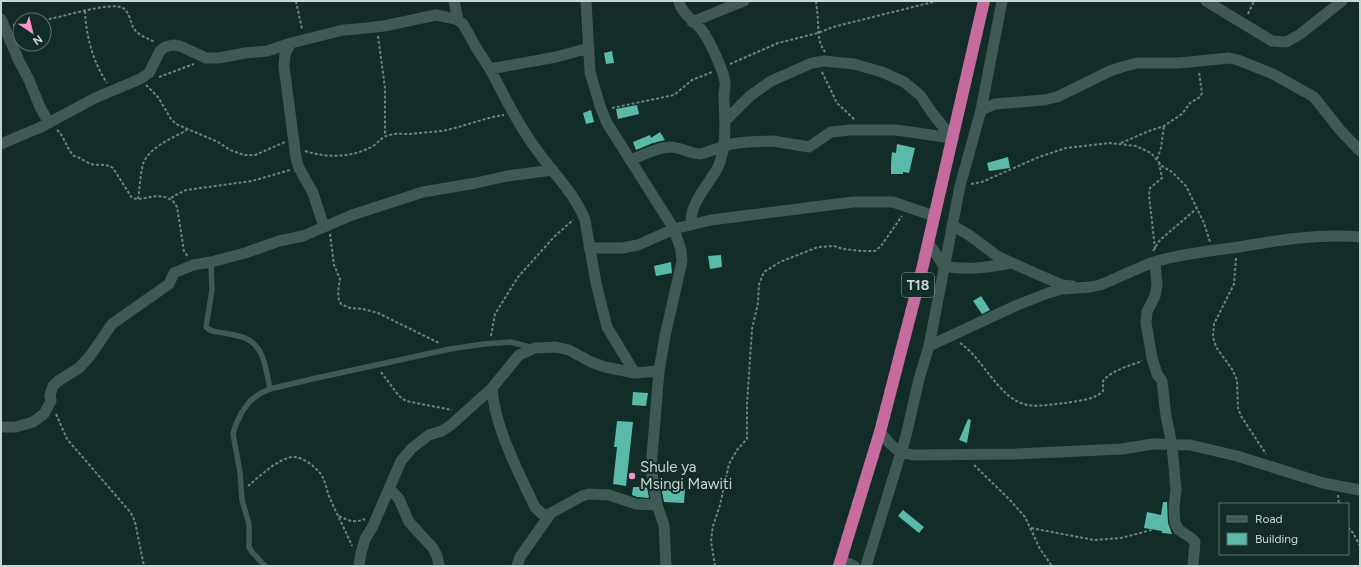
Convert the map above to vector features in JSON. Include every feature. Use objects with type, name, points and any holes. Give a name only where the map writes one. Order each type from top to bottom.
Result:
[{"type":"highway","name":"T18","points":[[840,563],[880,432],[928,242],[984,1]]},
{"type":"street","points":[[454,1],[458,20],[466,29],[490,69],[514,116],[539,153],[568,188],[582,212],[585,220],[589,248],[607,327],[635,373]]},
{"type":"street","points":[[586,1],[590,72],[601,110],[607,123],[674,229],[681,250],[682,261],[665,336],[659,371],[651,468],[657,505],[664,525],[666,566]]},
{"type":"street","points":[[679,1],[680,7],[684,14],[700,27],[704,34],[721,69],[725,83],[725,121],[723,146],[718,168],[693,208],[690,219],[691,224]]},
{"type":"street","points":[[692,22],[744,1]]},
{"type":"street","points":[[866,566],[906,436],[929,346],[960,186],[981,110],[1002,1]]},
{"type":"street","points":[[1206,1],[1272,41],[1286,42],[1299,35],[1342,1]]},
{"type":"street","points":[[1,144],[41,127],[94,98],[140,79],[149,73],[160,51],[173,45],[180,46],[206,58],[219,58],[267,51],[291,43],[343,30],[376,27],[436,16],[458,20]]},
{"type":"street","points":[[1,19],[40,107],[49,123]]},
{"type":"street","points":[[291,43],[285,54],[284,68],[294,143],[299,168],[313,193],[326,226]]},
{"type":"street","points":[[490,69],[556,57],[589,48]]},
{"type":"street","points":[[981,110],[995,104],[1044,100],[1057,96],[1110,71],[1137,63],[1197,62],[1229,58],[1273,74],[1314,96],[1340,130],[1360,151]]},
{"type":"street","points":[[725,121],[750,96],[771,81],[818,61],[833,62],[854,64],[882,72],[904,82],[920,95],[952,138]]},
{"type":"street","points":[[630,160],[669,147],[701,154],[723,146],[747,142],[773,141],[809,147],[836,131],[896,130],[952,138]]},
{"type":"street","points":[[1,427],[16,427],[33,422],[44,414],[51,401],[50,395],[53,386],[58,381],[79,368],[90,356],[112,324],[169,284],[174,273],[193,265],[211,262],[245,253],[279,241],[303,236],[352,215],[423,192],[507,176],[553,170]]},
{"type":"street","points":[[589,248],[615,248],[638,245],[674,229],[691,224],[852,202],[893,202],[934,216]]},
{"type":"street","points":[[952,225],[969,235],[997,256],[1062,285],[1078,287],[1100,285],[1153,258],[1307,237],[1330,235],[1360,237]]},
{"type":"street","points":[[928,242],[944,266],[980,269],[1012,263]]},
{"type":"street","points":[[1153,258],[1157,285],[1155,296],[1146,315],[1152,358],[1157,374],[1162,381],[1172,445],[1176,490],[1174,506],[1175,524],[1179,530],[1195,542],[1193,566]]},
{"type":"street","points":[[929,346],[1015,306],[1062,289],[1078,287]]},
{"type":"street","points":[[359,566],[365,539],[378,515],[400,461],[412,448],[429,435],[442,431],[452,425],[463,413],[492,388],[516,358],[524,352],[535,348],[556,347],[569,350],[597,365],[635,373],[659,371]]},
{"type":"street","points":[[492,388],[498,421],[514,461],[535,507],[541,513],[548,516]]},
{"type":"street","points":[[880,432],[901,452],[914,455],[1057,453],[1122,449],[1153,444],[1190,445],[1211,449],[1323,483],[1360,490]]},
{"type":"street","points":[[389,488],[399,499],[409,522],[433,548],[438,556],[439,566]]},
{"type":"street","points":[[517,566],[520,557],[548,516],[554,511],[589,494],[609,495],[636,504],[657,505]]},
{"type":"street","points":[[840,563],[854,566]]},
{"type":"lane","points":[[211,262],[212,290],[206,328],[213,332],[240,336],[253,343],[261,353],[270,390]]},
{"type":"lane","points":[[265,566],[250,549],[250,524],[244,508],[240,472],[233,434],[242,412],[250,401],[259,394],[270,390],[450,349],[511,342],[535,348]]},
{"type":"path","points":[[296,1],[305,40]]},
{"type":"path","points":[[816,1],[820,44],[833,62]]},
{"type":"path","points":[[601,110],[674,95],[692,80],[721,69],[778,43],[818,33],[833,27],[937,1]]},
{"type":"path","points":[[1244,25],[1254,1]]},
{"type":"path","points":[[52,18],[115,6],[123,8],[133,27],[139,34],[166,47]]},
{"type":"path","points":[[85,11],[85,25],[100,72],[113,91]]},
{"type":"path","points":[[376,27],[384,81],[385,136]]},
{"type":"path","points":[[156,78],[186,68],[206,58]]},
{"type":"path","points":[[818,61],[837,103],[848,115],[869,130]]},
{"type":"path","points":[[1120,144],[1148,131],[1164,126],[1182,114],[1190,103],[1201,96],[1201,82],[1197,62]]},
{"type":"path","points":[[140,79],[158,97],[171,119],[176,124],[187,130],[207,137],[230,150],[244,155],[255,155],[294,143],[320,155],[337,156],[356,153],[366,149],[375,145],[385,136],[392,134],[441,131],[460,127],[495,116],[514,116]]},
{"type":"path","points":[[49,123],[61,133],[73,155],[92,164],[110,166],[127,188],[131,197],[138,199],[153,196],[171,199],[175,203],[184,251],[193,265]]},
{"type":"path","points":[[1157,160],[1161,148],[1164,126]]},
{"type":"path","points":[[138,199],[141,173],[146,158],[167,140],[187,130]]},
{"type":"path","points":[[960,186],[982,182],[1002,175],[1038,157],[1066,148],[1110,143],[1136,146],[1151,153],[1162,166],[1172,172],[1186,186],[1204,223],[1212,250]]},
{"type":"path","points":[[1153,258],[1154,249],[1149,195],[1150,188],[1162,178],[1159,162]]},
{"type":"path","points":[[171,199],[176,194],[186,190],[252,181],[299,168]]},
{"type":"path","points":[[715,566],[711,541],[713,526],[720,505],[729,464],[737,450],[747,439],[747,404],[752,329],[758,303],[759,284],[764,272],[780,262],[818,247],[834,246],[843,249],[875,251],[881,246],[909,208]]},
{"type":"path","points":[[1154,249],[1160,240],[1196,209]]},
{"type":"path","points":[[489,344],[495,314],[518,277],[554,237],[582,212]]},
{"type":"path","points":[[326,226],[334,265],[340,279],[338,292],[339,300],[342,304],[350,308],[363,309],[378,313],[450,349]]},
{"type":"path","points":[[1235,247],[1236,271],[1234,284],[1214,324],[1213,337],[1216,347],[1232,368],[1237,380],[1238,408],[1241,416],[1262,449],[1277,468]]},
{"type":"path","points":[[950,336],[964,345],[1006,394],[1016,401],[1029,405],[1076,401],[1098,395],[1103,391],[1103,381],[1108,376],[1119,369],[1152,358]]},
{"type":"path","points":[[376,365],[398,396],[406,401],[463,413]]},
{"type":"path","points":[[51,401],[67,439],[132,513],[144,566]]},
{"type":"path","points":[[961,454],[1018,507],[1028,521],[1040,548],[1052,566]]},
{"type":"path","points":[[241,491],[286,459],[296,457],[311,464],[321,474],[352,548]]},
{"type":"path","points":[[338,515],[351,522],[357,522],[378,515]]},
{"type":"path","points":[[1349,527],[1360,546]]},
{"type":"path","points":[[1031,528],[1094,540],[1121,538],[1155,529]]},
{"type":"building","points":[[612,51],[614,63],[606,64],[604,53]]},
{"type":"building","points":[[637,105],[639,114],[618,119],[616,109]]},
{"type":"building","points":[[591,110],[594,122],[586,124],[583,113]]},
{"type":"building","points":[[660,132],[665,140],[636,150],[633,142],[650,135],[651,138]]},
{"type":"building","points":[[897,144],[915,148],[909,173],[903,172],[903,174],[891,174],[892,152],[896,153]]},
{"type":"building","points":[[1008,157],[1010,168],[989,171],[987,163]]},
{"type":"building","points":[[721,255],[722,267],[710,269],[708,256]]},
{"type":"building","points":[[671,262],[672,273],[656,276],[654,266]]},
{"type":"building","points":[[981,296],[990,310],[982,314],[973,301]]},
{"type":"building","points":[[633,392],[648,393],[646,406],[632,405]]},
{"type":"building","points":[[968,419],[971,420],[967,443],[959,440]]},
{"type":"building","points":[[617,421],[633,422],[626,486],[613,484],[617,447],[614,447]]},
{"type":"building","points":[[633,487],[647,487],[649,498],[632,495]]},
{"type":"building","points":[[661,487],[685,489],[684,503],[664,502]]},
{"type":"building","points":[[1163,502],[1167,502],[1168,523],[1172,534],[1144,528],[1147,512],[1161,515]]},
{"type":"building","points":[[903,510],[924,527],[919,533],[898,516]]},
{"type":"place","name":"Shule ya Msingi Mawiti","points":[[632,476]]}]
